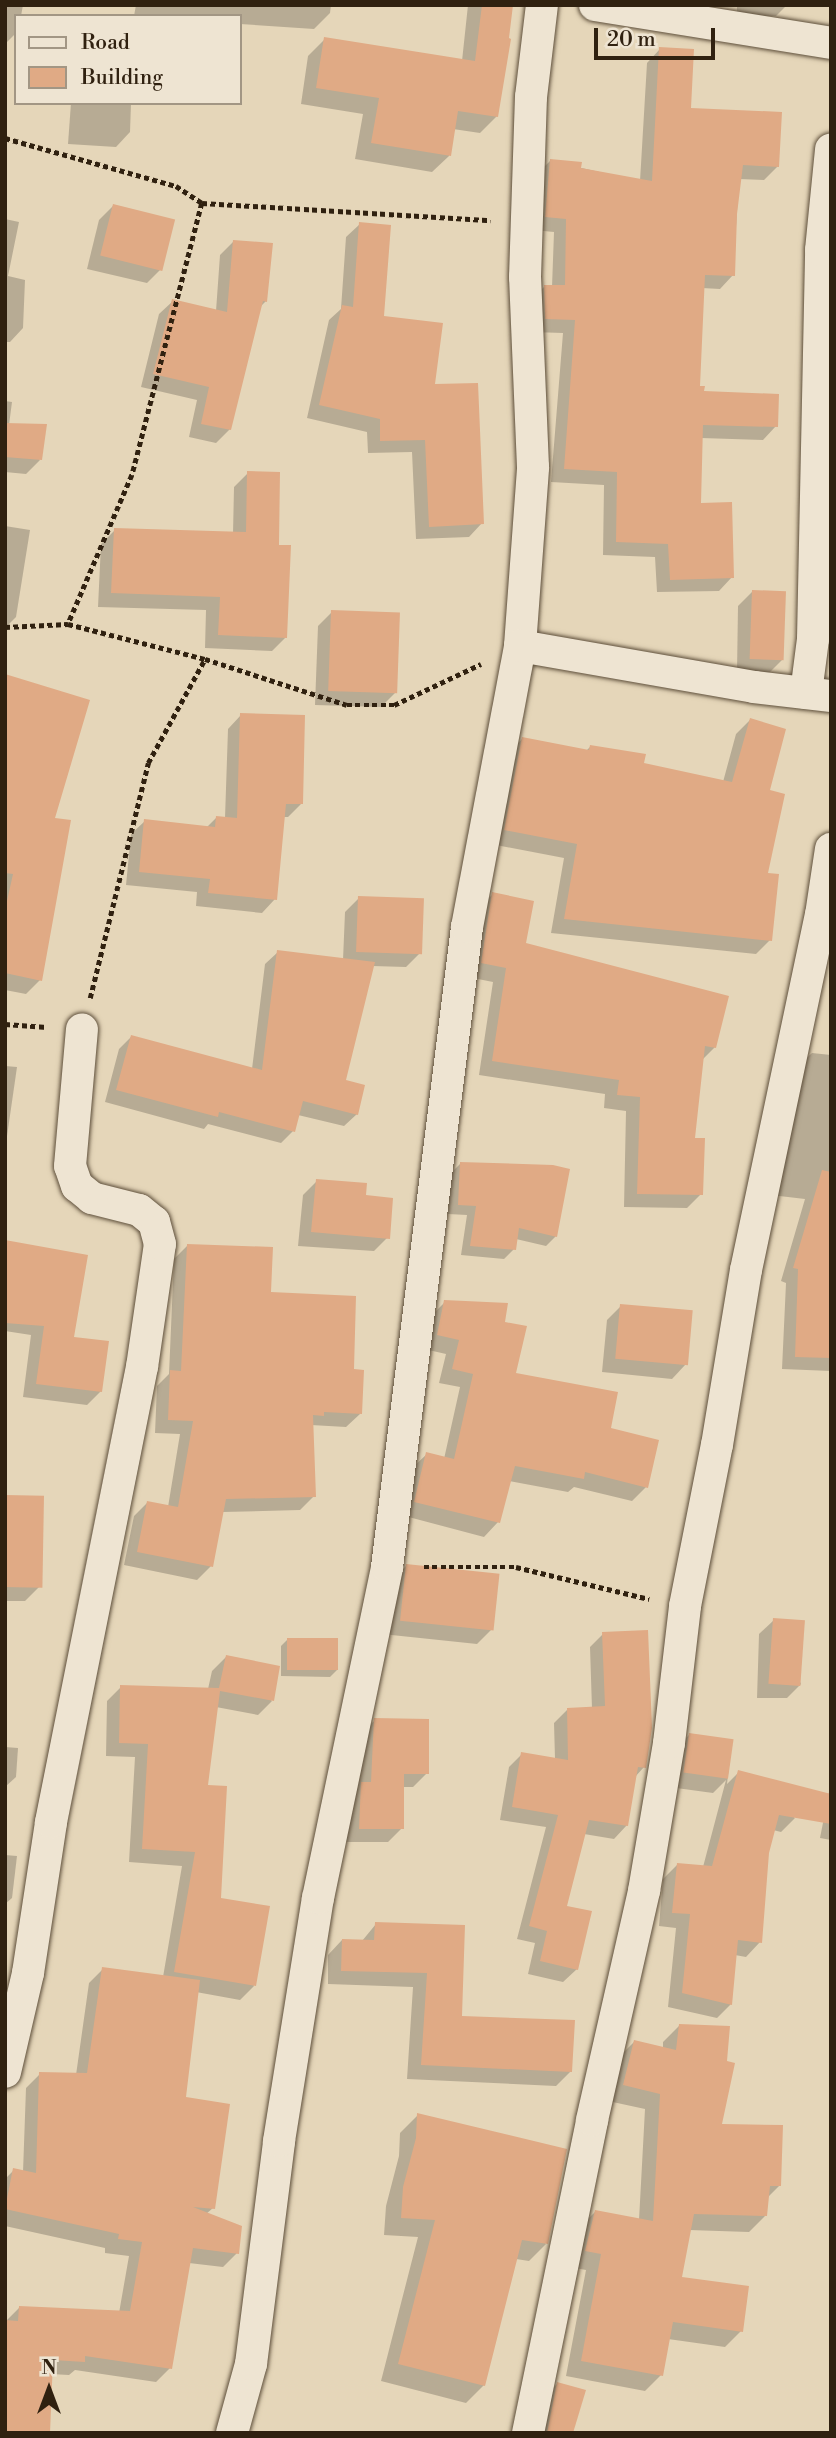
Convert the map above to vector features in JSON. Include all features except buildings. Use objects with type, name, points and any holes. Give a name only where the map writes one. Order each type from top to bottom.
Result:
[{"type":"street","points":[[232,2433],[251,2364],[279,2141],[318,1898],[387,1567],[467,927],[520,646],[533,467],[525,277],[531,97],[542,5]]},
{"type":"street","points":[[595,5],[831,43]]},
{"type":"street","points":[[520,646],[819,695],[813,639],[821,250],[831,149]]},
{"type":"street","points":[[528,2433],[592,2120],[644,1891],[669,1743],[685,1606],[717,1445],[746,1270],[821,915],[831,849]]},
{"type":"street","points":[[5,2072],[28,1973],[51,1822],[142,1367],[160,1244],[154,1222],[139,1210],[92,1198],[77,1186],[69,1166],[82,1030]]},
{"type":"path","points":[[5,138],[176,186],[202,203],[527,222]]},
{"type":"path","points":[[68,624],[132,475],[202,203]]},
{"type":"path","points":[[5,627],[68,624],[205,659],[347,705],[394,705],[520,646]]},
{"type":"path","points":[[82,1030],[148,763],[205,659]]},
{"type":"path","points":[[387,1567],[516,1567],[685,1606]]}]
